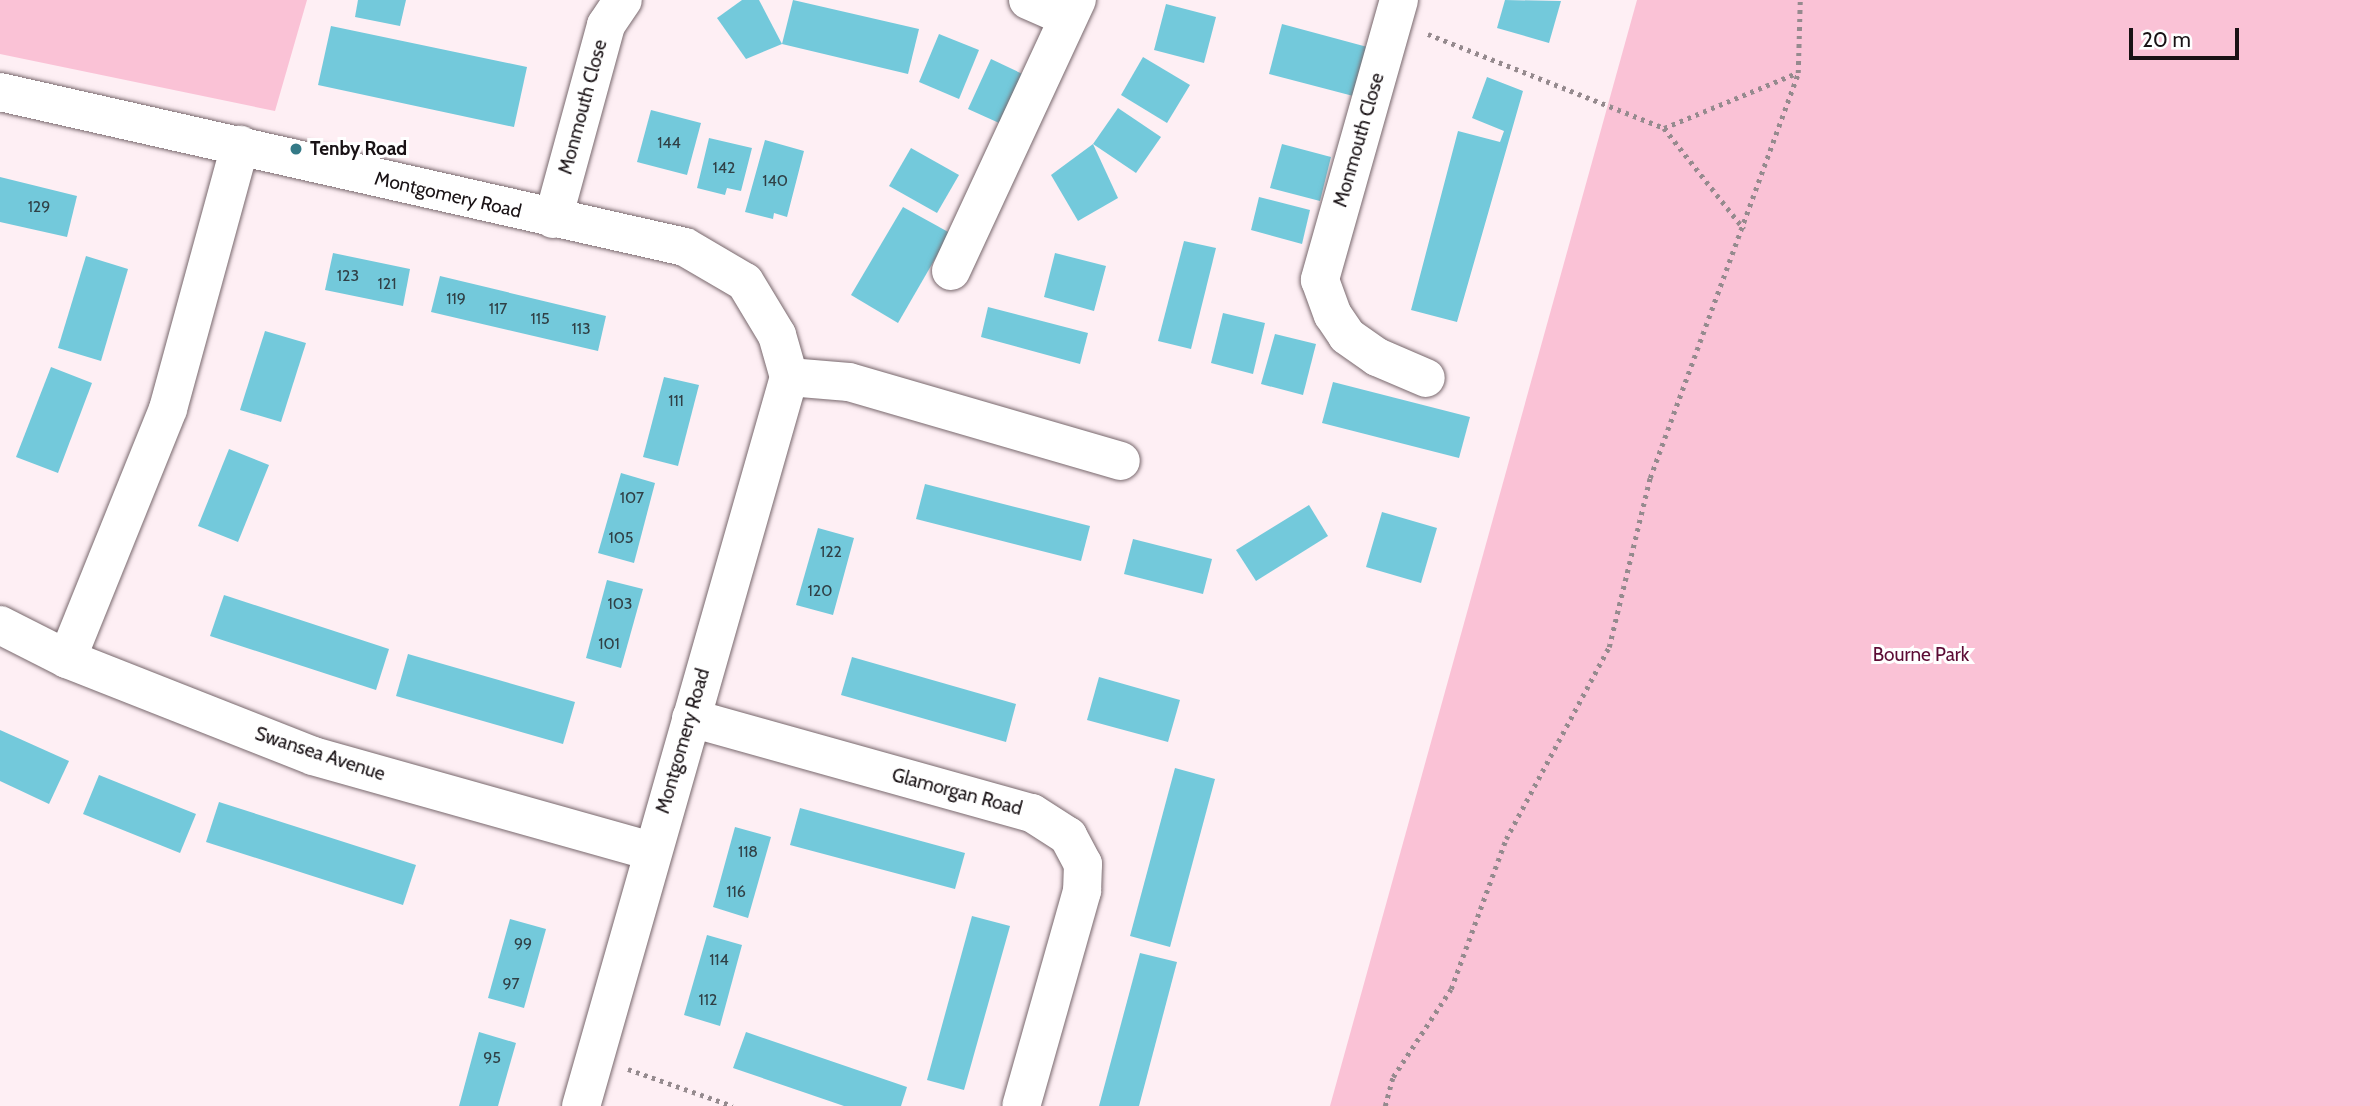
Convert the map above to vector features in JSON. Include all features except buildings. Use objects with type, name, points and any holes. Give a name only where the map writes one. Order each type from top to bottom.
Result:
[{"type":"street","name":"Monmouth Close","points":[[553,219],[606,24],[623,0]]},
{"type":"street","points":[[951,271],[1072,9],[1027,0]]},
{"type":"street","name":"Monmouth Close","points":[[1396,10],[1320,280],[1333,315],[1347,336],[1377,357],[1426,378]]},
{"type":"street","name":"Montgomery Road","points":[[0,92],[685,247],[745,282],[777,335],[789,377],[651,850],[581,1106]]},
{"type":"street","points":[[67,659],[168,409],[240,145]]},
{"type":"street","points":[[789,377],[849,382],[1121,461]]},
{"type":"street","name":"Swansea Avenue","points":[[0,625],[67,659],[313,756],[651,850]]},
{"type":"street","name":"Glamorgan Road","points":[[691,718],[1032,813],[1068,836],[1083,864],[1082,891],[1021,1106]]},
{"type":"path","points":[[1385,1106],[1393,1077],[1451,989],[1506,839],[1609,647],[1650,478],[1744,230],[1798,73],[1800,0]]},
{"type":"path","points":[[1396,10],[1664,128],[1744,230]]},
{"type":"path","points":[[1664,128],[1798,73]]},
{"type":"path","points":[[594,1057],[733,1106]]},
{"type":"green space","points":[[0,0],[307,0],[275,111],[0,54]]},
{"type":"green space","name":"Bourne Park","points":[[1637,0],[2370,0],[2370,1106],[1330,1106]]},
{"type":"place","name":"Tenby Road","points":[[296,149]]}]
